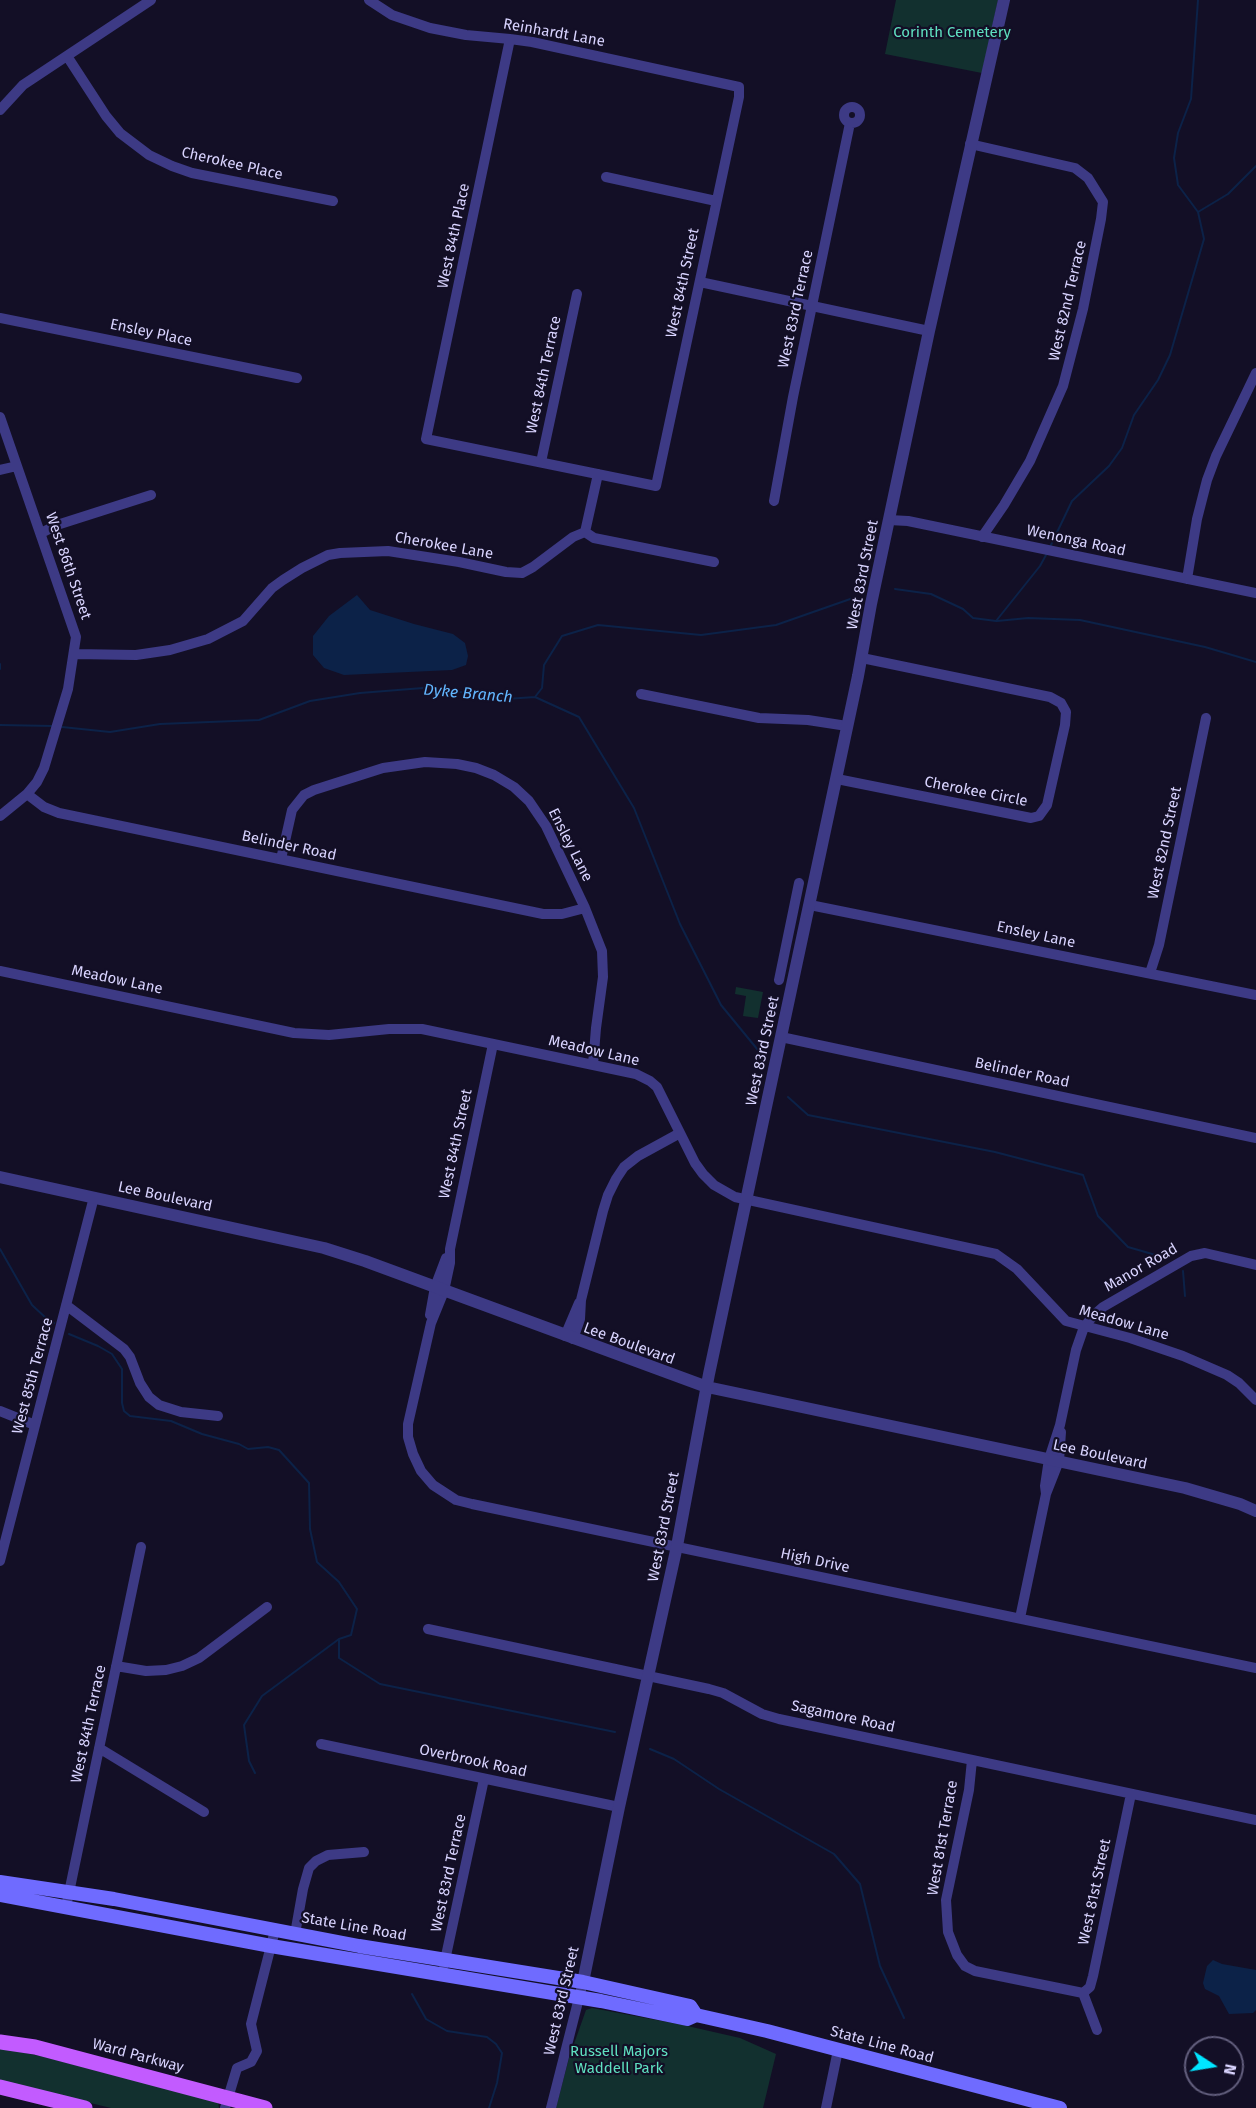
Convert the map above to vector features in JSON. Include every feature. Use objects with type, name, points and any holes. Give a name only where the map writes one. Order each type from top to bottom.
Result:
[{"type":"main road","name":"State Line Road","points":[[2,1892],[69,1893],[114,1899],[295,1934],[583,1982],[681,2003],[690,2006],[696,2015]]},
{"type":"main road","name":"State Line Road","points":[[2,1892],[66,1907],[271,1946],[579,1997],[687,2019],[696,2015],[838,2050],[1036,2105],[1060,2108]]},
{"type":"main road","name":"Ward Parkway","points":[[0,2042],[35,2047],[226,2103],[265,2108]]},
{"type":"main road","points":[[0,2087],[85,2108]]},
{"type":"street","points":[[0,110],[23,85],[151,0]]},
{"type":"street","name":"Reinhardt Lane","points":[[369,0],[392,15],[410,23],[466,35],[532,42],[739,87]]},
{"type":"street","name":"West 83rd Street","points":[[551,2108],[583,1982],[677,1546],[707,1387],[837,779],[889,520],[970,144],[1004,0]]},
{"type":"street","name":"West 84th Place","points":[[510,39],[426,439],[541,462]]},
{"type":"street","name":"Cherokee Place","points":[[67,56],[106,116],[120,133],[149,155],[192,173],[333,201]]},
{"type":"street","name":"West 84th Street","points":[[598,474],[656,486],[739,97],[739,87]]},
{"type":"street","name":"West 83rd Terrace","points":[[774,501],[793,397],[850,123]]},
{"type":"street","name":"West 82nd Terrace","points":[[970,144],[1076,168],[1088,178],[1103,202],[1083,309],[1063,386],[1030,461],[982,537]]},
{"type":"street","points":[[606,177],[716,201]]},
{"type":"street","points":[[700,282],[929,331]]},
{"type":"street","name":"West 84th Terrace","points":[[541,462],[577,294]]},
{"type":"street","name":"Ensley Place","points":[[0,318],[297,378]]},
{"type":"street","points":[[1187,579],[1190,553],[1207,480],[1216,456],[1256,373]]},
{"type":"street","name":"West 86th Street","points":[[0,417],[76,637],[75,654],[63,706],[37,782],[27,794]]},
{"type":"street","points":[[541,462],[598,474],[585,532],[594,538],[714,562]]},
{"type":"street","points":[[0,470],[17,466]]},
{"type":"street","points":[[41,532],[151,495]]},
{"type":"street","name":"Wenonga Road","points":[[889,520],[908,521],[1256,593]]},
{"type":"street","name":"Cherokee Lane","points":[[75,654],[136,655],[170,650],[208,639],[243,621],[272,588],[283,580],[328,555],[388,551],[522,573],[573,537],[585,532]]},
{"type":"street","name":"Cherokee Circle","points":[[837,779],[1031,818],[1039,816],[1047,806],[1065,724],[1065,712],[1060,703],[1050,697],[862,658]]},
{"type":"street","points":[[641,694],[759,718],[808,720],[847,726]]},
{"type":"street","name":"West 82nd Street","points":[[1150,973],[1159,945],[1206,718]]},
{"type":"street","name":"Ensley Lane","points":[[281,859],[292,810],[304,795],[343,780],[402,764],[424,762],[476,768],[514,787],[529,801],[546,826],[597,937],[603,968],[593,1065]]},
{"type":"street","points":[[0,816],[27,794]]},
{"type":"street","name":"Belinder Road","points":[[27,794],[44,807],[60,813],[543,914],[562,914],[585,908]]},
{"type":"street","points":[[779,980],[799,883]]},
{"type":"street","name":"Ensley Lane","points":[[810,905],[1256,995]]},
{"type":"street","name":"Meadow Lane","points":[[0,971],[310,1035],[411,1028],[636,1074],[657,1087],[694,1163],[714,1185],[735,1197],[996,1254],[1017,1269],[1066,1321],[1130,1338],[1184,1356],[1227,1375],[1256,1400]]},
{"type":"street","name":"Belinder Road","points":[[782,1037],[1256,1138]]},
{"type":"street","name":"West 84th Street","points":[[408,1431],[439,1289],[450,1263],[450,1249],[493,1044]]},
{"type":"street","points":[[569,1337],[574,1309],[581,1300],[603,1211],[616,1179],[624,1167],[638,1156],[680,1133]]},
{"type":"street","name":"Lee Boulevard","points":[[0,1177],[324,1248],[707,1387],[1185,1488],[1256,1511]]},
{"type":"street","name":"West 85th Terrace","points":[[0,1560],[94,1197]]},
{"type":"street","name":"Manor Road","points":[[1084,1327],[1103,1307],[1191,1256],[1205,1253],[1256,1265]]},
{"type":"street","points":[[66,1305],[124,1349],[130,1357],[140,1383],[149,1397],[159,1405],[180,1412],[218,1416]]},
{"type":"street","points":[[1020,1618],[1046,1494],[1062,1437],[1060,1425],[1076,1350],[1084,1327]]},
{"type":"street","points":[[0,1412],[35,1425]]},
{"type":"street","name":"High Drive","points":[[408,1431],[413,1454],[422,1471],[433,1485],[456,1500],[1256,1668]]},
{"type":"street","name":"West 84th Terrace","points":[[66,1907],[141,1547]]},
{"type":"street","points":[[116,1666],[146,1671],[182,1666],[198,1658],[267,1608]]},
{"type":"street","name":"Sagamore Road","points":[[428,1629],[723,1693],[762,1714],[779,1719],[1256,1820]]},
{"type":"street","name":"Overbrook Road","points":[[321,1744],[619,1807]]},
{"type":"street","points":[[99,1748],[204,1812]]},
{"type":"street","name":"West 81st Terrace","points":[[972,1760],[969,1790],[946,1900],[948,1932],[957,1955],[965,1966],[975,1971],[1083,1993]]},
{"type":"street","name":"West 83rd Terrace","points":[[443,1974],[484,1779]]},
{"type":"street","name":"West 81st Street","points":[[1083,1993],[1090,1987],[1093,1976],[1131,1794]]},
{"type":"street","points":[[295,1934],[309,1868],[316,1861],[328,1855],[364,1852]]},
{"type":"street","points":[[226,2103],[237,2068],[250,2061],[257,2051],[251,2024],[275,1930]]},
{"type":"street","points":[[1083,1993],[1097,2030]]},
{"type":"street","points":[[826,2108],[838,2050]]},
{"type":"green space","name":"Corinth Cemetery","points":[[896,0],[998,0],[982,73],[885,54]]},
{"type":"green space","points":[[736,987],[763,992],[758,1018],[743,1016],[746,996],[735,994]]},
{"type":"green space","name":"Russell Majors Waddell Park","points":[[592,2008],[740,2038],[776,2054],[763,2108],[556,2108],[569,2058],[586,2010]]},
{"type":"green space","points":[[0,2048],[40,2056],[218,2102],[219,2108],[111,2108],[0,2081]]},
{"type":"water","points":[[357,595],[370,610],[453,634],[465,643],[468,656],[466,665],[452,670],[344,675],[324,668],[313,655],[313,636],[329,616]]},
{"type":"water","points":[[1213,1960],[1222,1964],[1256,1970],[1256,2010],[1253,2013],[1229,2014],[1219,1996],[1205,1989],[1203,1983],[1207,1966]]},
{"type":"waterway","points":[[1050,547],[1072,501],[1109,466],[1122,448],[1134,415],[1158,380],[1170,355],[1204,239],[1198,212],[1178,185],[1174,158],[1178,133],[1191,99],[1198,0]]},
{"type":"waterway","points":[[1198,212],[1228,194],[1256,166]]},
{"type":"waterway","points":[[895,589],[931,594],[963,609],[973,618],[996,621],[1040,566],[1046,555]]},
{"type":"waterway","name":"Dyke Branch","points":[[62,727],[110,732],[160,724],[259,720],[310,701],[360,693],[423,688],[506,699],[535,697],[542,688],[544,665],[562,636],[598,625],[701,635],[776,625],[856,597]]},
{"type":"waterway","points":[[997,621],[1028,618],[1080,620],[1205,647],[1256,662]]},
{"type":"waterway","points":[[0,664],[0,669]]},
{"type":"waterway","points":[[535,697],[579,717],[634,808],[680,924],[721,1005],[762,1055]]},
{"type":"waterway","name":"Dyke Branch","points":[[0,725],[53,726]]},
{"type":"waterway","points":[[788,1097],[808,1115],[995,1152],[1083,1175],[1098,1216],[1128,1247],[1166,1258]]},
{"type":"waterway","points":[[0,1249],[32,1305],[54,1323]]},
{"type":"waterway","points":[[1183,1271],[1185,1296]]},
{"type":"waterway","points":[[69,1334],[112,1354],[122,1369],[122,1403],[124,1411],[130,1416],[171,1421],[248,1449],[268,1447],[279,1450],[309,1483],[310,1529],[317,1562],[339,1582],[357,1609],[351,1635],[339,1639],[339,1658],[380,1684],[615,1732]]},
{"type":"waterway","points":[[255,1773],[249,1761],[244,1725],[262,1696],[339,1639]]},
{"type":"waterway","points":[[650,1749],[674,1759],[719,1789],[834,1854],[860,1884],[880,1966],[904,2018]]},
{"type":"waterway","points":[[412,1994],[426,2019],[447,2031],[487,2037],[496,2044],[502,2053],[497,2083],[489,2108]]}]
